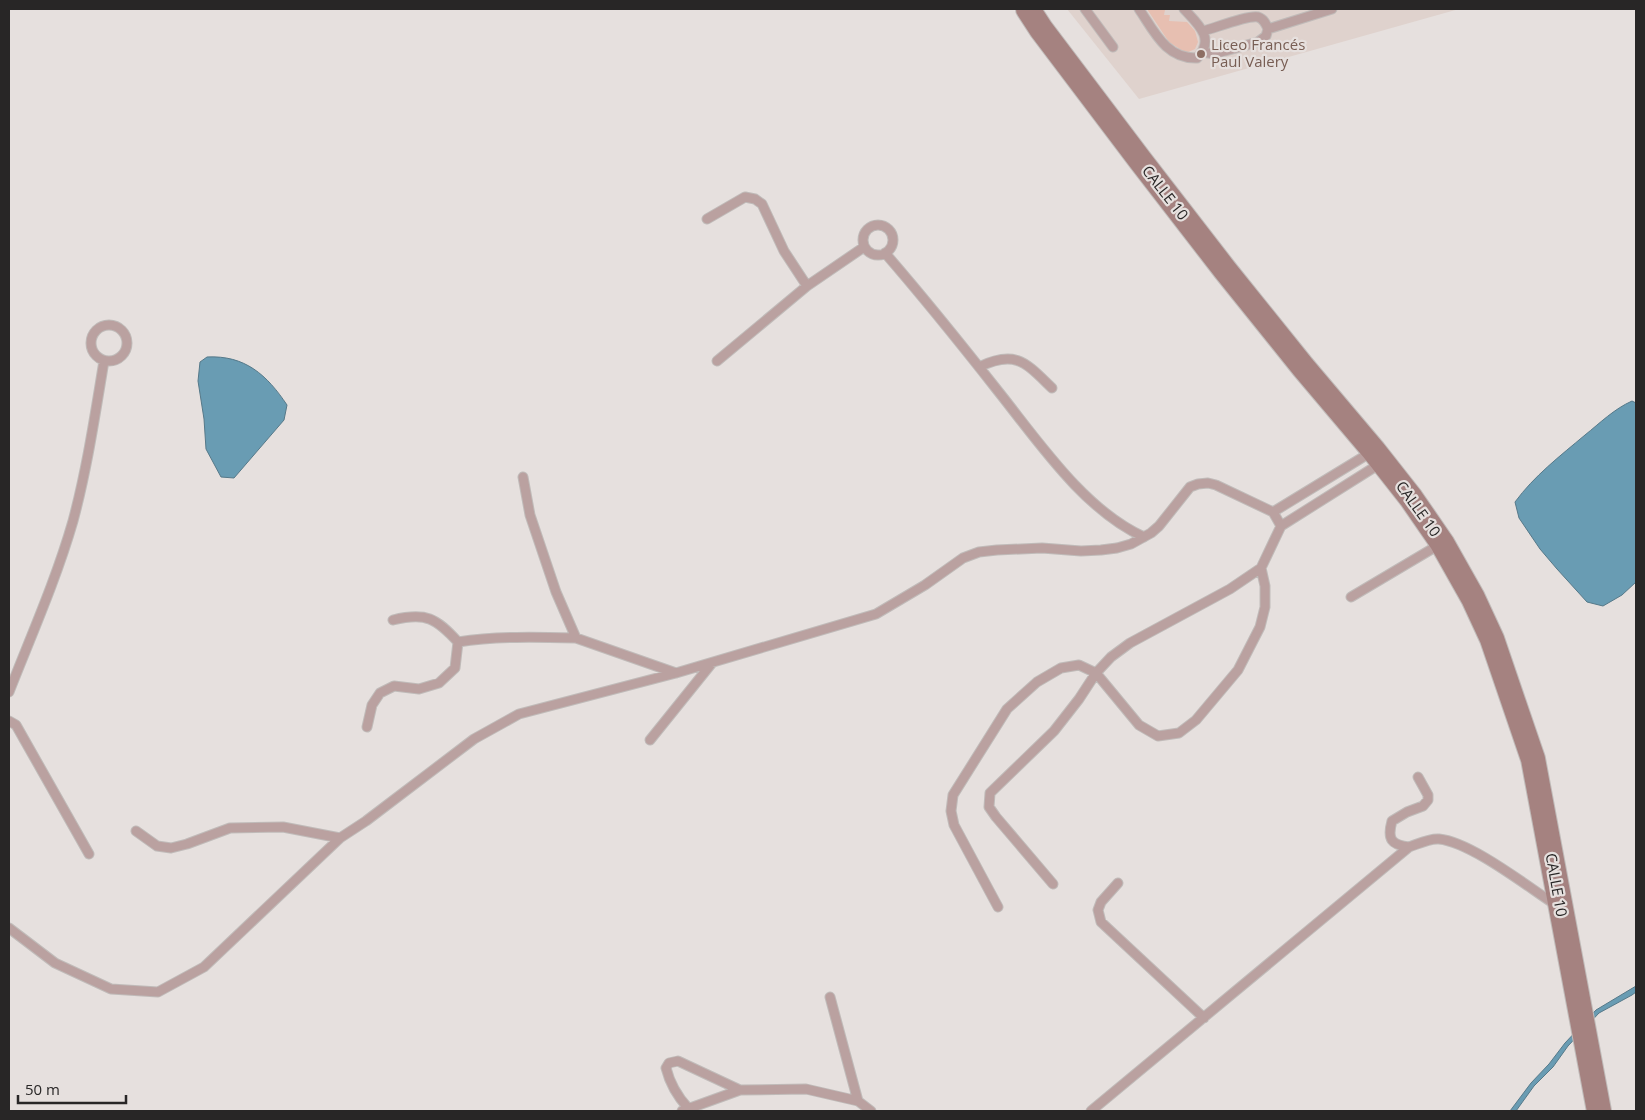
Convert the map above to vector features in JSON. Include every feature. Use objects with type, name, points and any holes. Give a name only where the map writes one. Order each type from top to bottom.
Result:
[{"type":"main road","name":"CALLE 10","points":[[1028,9],[1041,29],[1219,262],[1303,368],[1379,456],[1411,498],[1442,543],[1473,598],[1492,639],[1533,759],[1599,1111]]},
{"type":"lane","points":[[1085,9],[1113,47]]},
{"type":"lane","points":[[1139,9],[1167,48],[1188,58],[1197,58],[1203,52],[1206,41],[1203,31],[1184,9]]},
{"type":"lane","points":[[1268,29],[1332,9]]},
{"type":"lane","points":[[1203,31],[1246,18],[1258,17],[1265,22],[1268,29],[1266,36],[1248,46],[1214,54],[1203,52]]},
{"type":"lane","points":[[707,218],[745,197],[755,199],[762,204],[784,251],[807,286]]},
{"type":"lane","points":[[874,226],[882,226],[888,230],[893,240],[891,248],[881,255],[871,254],[864,247],[863,236],[867,229],[874,226]]},
{"type":"lane","points":[[717,361],[807,286],[864,247]]},
{"type":"lane","points":[[885,253],[934,310],[1048,455],[1078,487],[1120,524],[1144,537]]},
{"type":"lane","points":[[114,326],[124,333],[128,345],[122,356],[117,360],[104,361],[94,354],[91,342],[96,330],[102,327],[114,326]]},
{"type":"lane","points":[[979,367],[993,360],[1012,358],[1027,363],[1052,388]]},
{"type":"lane","points":[[9,692],[46,600],[72,522],[89,448],[104,361]]},
{"type":"lane","points":[[1273,512],[1379,456]]},
{"type":"lane","points":[[1054,884],[996,817],[989,807],[990,793],[1054,732],[1096,673],[1111,657],[1130,643],[1230,589],[1261,568],[1281,526],[1379,456]]},
{"type":"lane","points":[[523,477],[530,515],[556,592],[576,638]]},
{"type":"lane","points":[[9,928],[55,963],[111,989],[158,992],[204,967],[340,838],[366,821],[474,739],[519,714],[712,663],[876,614],[926,585],[963,558],[979,552],[1042,548],[1081,551],[1117,548],[1144,537],[1159,526],[1190,487],[1198,484],[1216,484],[1273,512],[1281,526]]},
{"type":"lane","points":[[1351,597],[1442,543]]},
{"type":"lane","points":[[998,907],[954,825],[951,810],[954,795],[1007,709],[1037,682],[1061,668],[1079,664],[1096,673],[1140,725],[1158,736],[1179,733],[1196,720],[1238,670],[1260,627],[1265,607],[1265,586],[1261,568]]},
{"type":"lane","points":[[394,620],[412,616],[428,618],[441,624],[458,642]]},
{"type":"lane","points":[[458,642],[476,638],[516,636],[576,638],[676,673]]},
{"type":"lane","points":[[367,727],[372,704],[380,693],[394,686],[419,689],[439,684],[454,668],[458,642]]},
{"type":"lane","points":[[650,740],[712,663]]},
{"type":"lane","points":[[9,721],[16,725],[90,854]]},
{"type":"lane","points":[[1418,776],[1428,795],[1428,800],[1423,806],[1408,812],[1392,822],[1389,832],[1391,840],[1398,846],[1409,847],[1438,839],[1463,846],[1491,862],[1560,908]]},
{"type":"lane","points":[[136,831],[157,846],[171,848],[188,844],[230,828],[283,827],[340,838]]},
{"type":"lane","points":[[1092,1111],[1409,847]]},
{"type":"lane","points":[[1118,883],[1101,902],[1098,910],[1101,922],[1204,1018]]},
{"type":"lane","points":[[830,997],[858,1101]]},
{"type":"lane","points":[[740,1090],[678,1061],[670,1063],[666,1068],[669,1080],[685,1110],[740,1090],[806,1089],[858,1101],[871,1111]]},
{"type":"shaded area","name":"Liceo Francés Paul Valery","points":[[1067,9],[1459,9],[1139,99]]},
{"type":"shaded area","points":[[1147,9],[1165,10],[1164,15],[1170,15],[1169,21],[1187,22],[1195,31],[1198,42],[1195,49],[1186,53],[1169,42]]},
{"type":"water","points":[[207,357],[233,359],[254,369],[263,376],[287,405],[284,420],[234,478],[221,477],[206,449],[204,419],[198,381],[200,362]]},
{"type":"water","points":[[1632,401],[1636,403],[1636,582],[1622,595],[1603,606],[1587,602],[1540,549],[1519,518],[1515,502],[1530,484],[1557,459],[1607,416]]},
{"type":"water","points":[[1636,986],[1636,992],[1632,995],[1599,1013],[1568,1046],[1553,1067],[1534,1086],[1516,1111],[1510,1111],[1565,1043],[1596,1010]]},
{"type":"place","name":"Liceo Francés Paul Valery","points":[[1201,54]]}]
